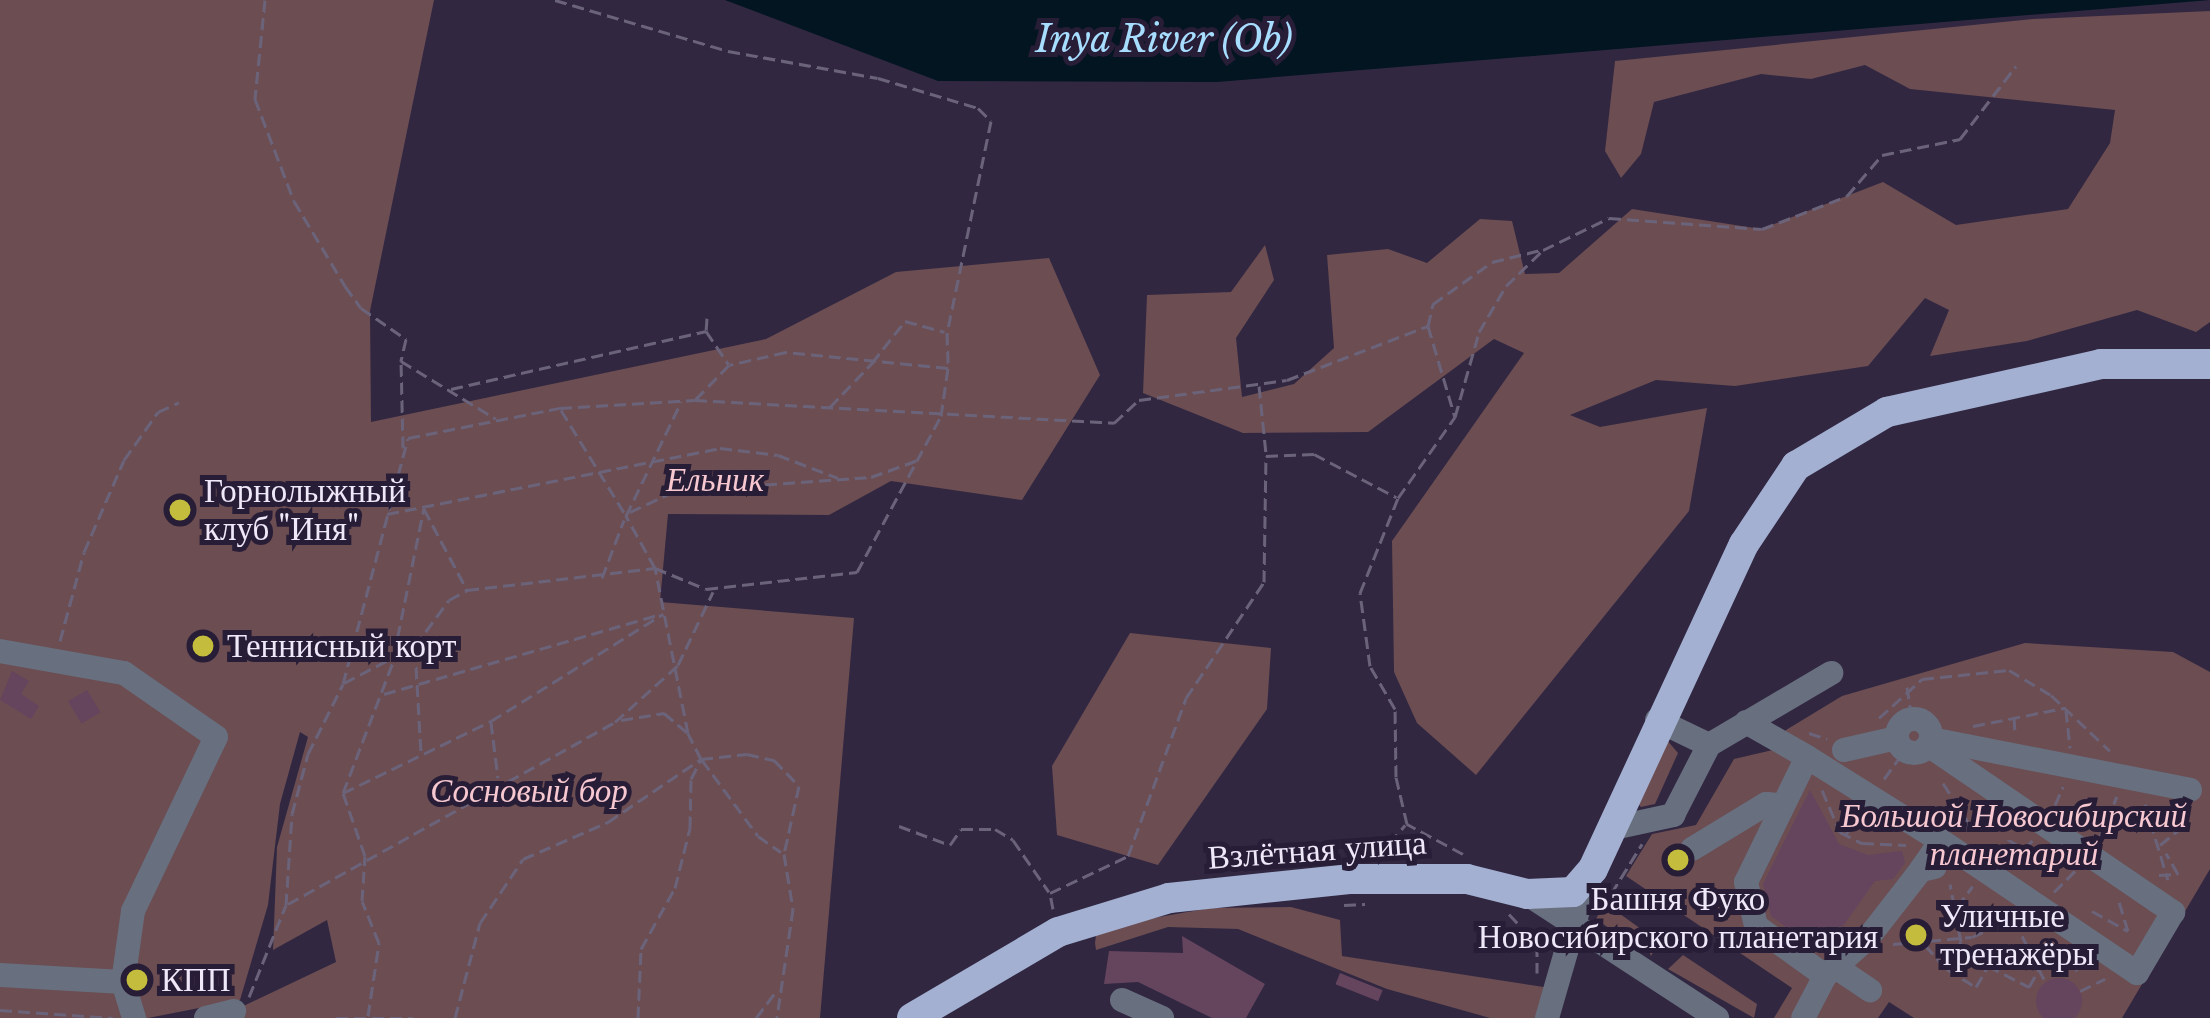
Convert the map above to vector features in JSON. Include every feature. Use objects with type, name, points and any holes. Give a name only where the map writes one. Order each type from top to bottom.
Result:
[{"type":"main road","points":[[1527,894],[1564,895],[1600,887],[1609,830],[1657,720],[1759,518],[1796,466],[1838,435],[1887,412],[2043,374],[2144,359],[2210,364]]},
{"type":"main road","name":"Взлётная улица","points":[[912,1018],[1058,932],[1189,895],[1377,891],[1467,878],[1527,894]]},
{"type":"street","points":[[0,651],[124,674],[217,724],[133,911],[125,1005],[0,975]]},
{"type":"street","points":[[1609,830],[1673,815],[1709,745],[1831,673]]},
{"type":"street","points":[[1657,720],[1709,745]]},
{"type":"street","points":[[1746,722],[1824,757],[1878,789],[1937,858],[1992,866],[2036,904],[2137,973],[2173,912],[2004,797],[1911,742]]},
{"type":"street","points":[[1870,990],[1771,943],[1747,900],[1752,863],[1780,805],[1824,757],[1911,742],[2070,764],[2190,790]]},
{"type":"street","points":[[1692,849],[1766,804],[1780,805]]},
{"type":"street","points":[[1803,1018],[1831,972],[1868,938],[1937,858]]},
{"type":"street","points":[[1547,1018],[1573,927],[1600,887]]},
{"type":"street","name":"Взлётная улица","points":[[1527,894],[1717,1018]]},
{"type":"street","points":[[1122,1000],[1162,1018]]},
{"type":"street","points":[[206,1018],[235,1011]]},
{"type":"path","points":[[266,0],[254,99],[294,201],[345,286],[361,308],[406,339],[401,361],[403,449]]},
{"type":"path","points":[[343,684],[415,646],[448,600],[467,590],[601,580],[656,568],[717,589],[857,572],[941,416],[947,333],[991,121],[978,108],[878,78],[728,52],[555,0]]},
{"type":"path","points":[[1456,417],[1428,326],[1433,304],[1492,262],[1543,250],[1610,218],[1762,229],[1847,196],[1882,154],[1960,139],[2016,66]]},
{"type":"path","points":[[1467,878],[1465,855],[1407,824],[1396,777],[1395,709],[1370,665],[1360,593],[1397,498],[1456,417],[1479,332],[1506,286],[1543,250]]},
{"type":"path","points":[[707,318],[706,331],[729,365]]},
{"type":"path","points":[[829,408],[905,321],[947,333]]},
{"type":"path","points":[[235,1011],[254,988],[286,905],[297,794],[343,684],[408,438],[560,408],[695,400],[1114,423],[1139,400],[1259,386],[1428,326]]},
{"type":"path","points":[[451,389],[706,331]]},
{"type":"path","points":[[695,400],[729,365],[786,352],[948,368]]},
{"type":"path","points":[[401,361],[497,420]]},
{"type":"path","points":[[1050,893],[1128,856],[1186,698],[1264,583],[1266,455],[1259,386]]},
{"type":"path","points":[[601,580],[650,459],[681,401]]},
{"type":"path","points":[[55,660],[84,551],[124,460],[158,412],[178,402]]},
{"type":"path","points":[[560,408],[656,568],[688,733],[701,759],[758,836],[784,854]]},
{"type":"path","points":[[385,514],[602,476],[650,459],[719,448],[778,454],[838,478]]},
{"type":"path","points":[[1266,455],[1314,454],[1397,498]]},
{"type":"path","points":[[626,516],[675,491],[871,477],[918,460]]},
{"type":"path","points":[[424,508],[467,590]]},
{"type":"path","points":[[368,1016],[379,943],[362,901],[364,856],[343,793],[393,660],[424,508]]},
{"type":"path","points":[[286,905],[498,780],[615,722],[678,665],[717,589]]},
{"type":"path","points":[[380,694],[664,613]]},
{"type":"path","points":[[343,793],[491,721],[664,613]]},
{"type":"path","points":[[415,646],[422,755]]},
{"type":"path","points":[[2004,797],[1969,827],[1911,742],[1879,717],[1907,687],[1936,674],[1996,669],[2029,679],[2066,707],[2125,774],[2160,839],[2173,912]]},
{"type":"path","points":[[1845,836],[1911,742],[1907,687]]},
{"type":"path","points":[[1911,742],[2066,707]]},
{"type":"path","points":[[2044,825],[2070,764],[2066,707]]},
{"type":"path","points":[[615,722],[664,713],[688,733]]},
{"type":"path","points":[[491,721],[498,780]]},
{"type":"path","points":[[1824,757],[1826,812],[1845,836],[1937,858],[1962,938],[1946,968]]},
{"type":"path","points":[[638,1018],[641,949],[675,888],[690,828],[691,779],[701,759]]},
{"type":"path","points":[[455,1018],[480,922],[523,859],[608,822],[701,759],[774,760],[800,786],[784,854],[793,909],[778,1018]]},
{"type":"path","points":[[2058,889],[2088,854],[2125,774]]},
{"type":"path","points":[[2160,839],[2188,822],[2163,811],[2190,790]]},
{"type":"path","points":[[1337,905],[1377,891],[1383,844],[1407,824]]},
{"type":"path","points":[[898,826],[950,844],[961,829],[995,829],[1013,840],[1050,893],[1058,932]]},
{"type":"path","points":[[1625,903],[1600,887],[1650,831]]},
{"type":"path","points":[[1956,908],[2009,840]]},
{"type":"path","points":[[2153,875],[2178,874],[2162,847]]},
{"type":"path","points":[[1992,866],[2046,983]]},
{"type":"path","points":[[2092,911],[2128,931],[2116,893],[2132,899]]},
{"type":"path","points":[[1494,904],[1537,944],[1537,973]]},
{"type":"path","points":[[1868,938],[1924,943],[1962,938],[2014,919],[2036,904]]},
{"type":"path","points":[[1924,943],[1946,968],[1976,987],[1988,966],[2029,987],[2049,951],[2077,971],[2070,948],[2091,962],[2092,942]]},
{"type":"path","points":[[2080,991],[2128,968]]},
{"type":"path","points":[[756,1018],[779,986]]},
{"type":"path","points":[[2,1018],[3,1010],[125,1005]]},
{"type":"path","points":[[336,1018],[413,1018]]},
{"type":"green space","points":[[0,0],[434,0],[370,311],[371,422],[766,339],[896,272],[1049,258],[1100,375],[1022,500],[891,481],[829,515],[668,514],[660,602],[854,618],[820,1018],[218,1018],[336,962],[327,920],[273,950],[277,847],[308,737],[300,732],[280,804],[268,905],[240,1000],[148,1018],[0,1018]]},
{"type":"green space","points":[[2210,11],[2210,322],[2196,332],[2137,310],[2027,341],[1930,356],[1949,310],[1925,298],[1868,366],[1735,386],[1656,380],[1570,415],[1600,427],[1707,408],[1689,511],[1476,775],[1417,723],[1394,672],[1392,541],[1524,353],[1494,339],[1368,432],[1243,433],[1143,393],[1147,295],[1231,292],[1265,245],[1274,280],[1236,338],[1242,397],[1294,384],[1334,348],[1327,255],[1388,249],[1427,263],[1480,219],[1512,221],[1525,274],[1559,273],[1632,209],[1761,229],[1883,182],[1956,225],[2068,209],[2110,143],[2115,110],[1910,89],[1865,65],[1811,79],[1761,74],[1654,102],[1641,154],[1621,178],[1605,151],[1615,61],[2033,19]]},
{"type":"green space","points":[[1130,633],[1271,648],[1267,709],[1158,865],[1057,835],[1052,766]]},
{"type":"green space","name":"Большой Новосибирский планетарий","points":[[2025,643],[2173,652],[2210,672],[2210,869],[2122,1018],[1914,1018],[1889,1002],[1878,1018],[1774,1018],[1792,988],[1626,876],[1652,834],[1696,825],[1734,759],[1777,749],[1786,730],[1842,696]]},
{"type":"green space","points":[[1666,739],[1678,753],[1655,804],[1641,807],[1635,800]]},
{"type":"green space","points":[[1611,889],[1622,897],[1616,911],[1659,942],[1651,956],[1643,937],[1630,929],[1623,938],[1596,919]]},
{"type":"green space","points":[[1291,907],[1340,920],[1342,956],[1550,988],[1540,1018],[1490,1018],[1387,989],[1238,929],[1168,927],[1096,950],[1097,928],[1210,908]]},
{"type":"green space","points":[[1683,955],[1757,1004],[1754,1018],[1668,969]]},
{"type":"water","name":"Inya River (Ob)","points":[[725,0],[2210,0],[1217,82],[938,81]]},
{"type":"building","points":[[12,671],[29,681],[21,694],[39,706],[31,719],[0,700]]},
{"type":"building","points":[[87,690],[100,712],[82,724],[68,701]]},
{"type":"building","points":[[1810,790],[1839,844],[1868,855],[1902,851],[1905,863],[1893,879],[1875,881],[1843,926],[1801,938],[1771,916],[1763,884]]},
{"type":"building","points":[[1182,936],[1265,984],[1246,1018],[1212,1018],[1138,982],[1104,984],[1109,951],[1183,953]]},
{"type":"building","points":[[1340,973],[1383,990],[1378,1001],[1336,984]]},
{"type":"building","points":[[2059,978],[2075,985],[2082,1001],[2075,1017],[2059,1024],[2043,1017],[2036,1001],[2043,985]]},
{"type":"place","name":"Горнолыжный клуб \"Иня\"","points":[[180,510]]},
{"type":"place","name":"Теннисный корт","points":[[203,646]]},
{"type":"place","name":"Башня Фуко Новосибирского планетария","points":[[1678,860]]},
{"type":"place","name":"Уличные тренажёры","points":[[1916,935]]},
{"type":"place","name":"КПП","points":[[137,980]]},
{"type":"park label","name":"Ельник","points":[[715,480]]},
{"type":"park label","name":"Сосновый бор","points":[[529,791]]}]
